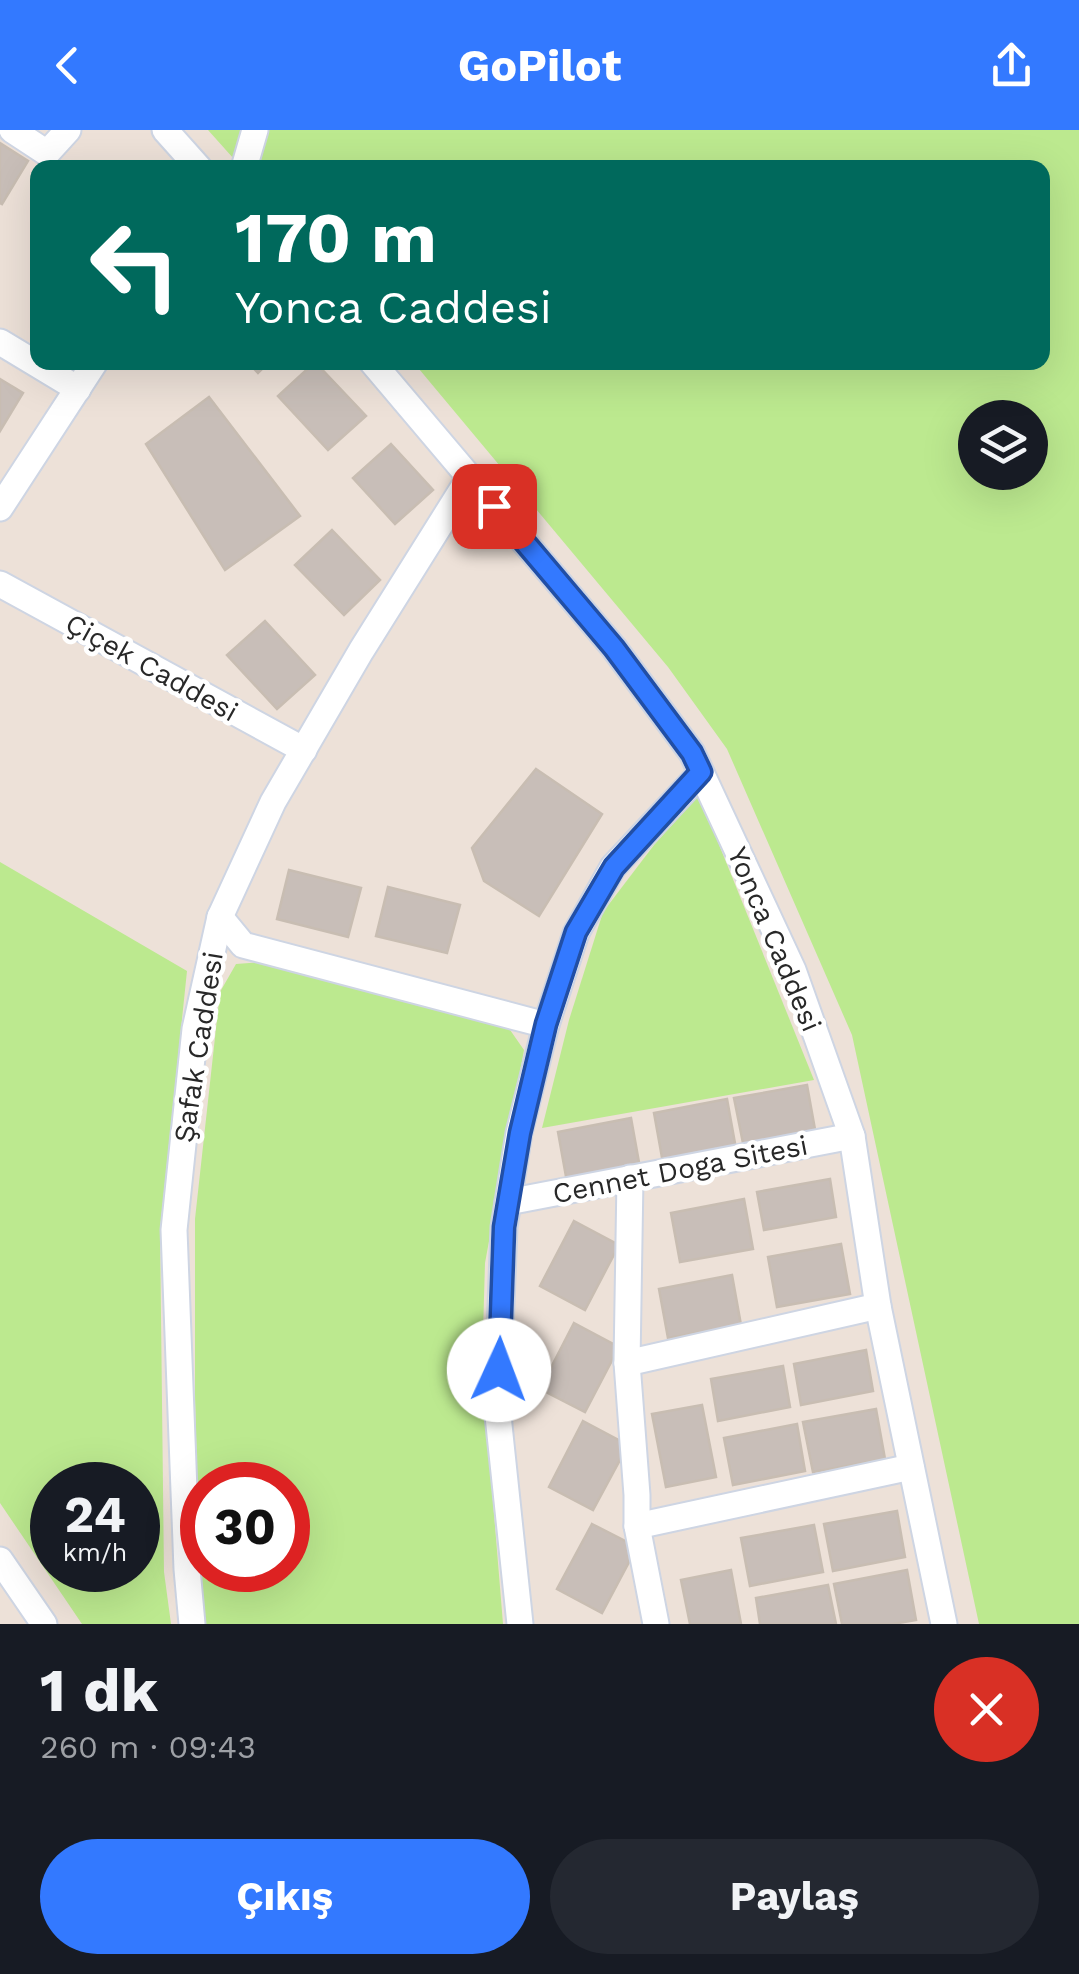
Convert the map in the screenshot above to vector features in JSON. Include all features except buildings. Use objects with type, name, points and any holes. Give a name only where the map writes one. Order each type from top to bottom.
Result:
[{"type":"street","points":[[12,130],[46,153],[68,130]]},
{"type":"street","points":[[165,130],[192,160]]},
{"type":"street","points":[[246,160],[254,130]]},
{"type":"street","points":[[0,342],[30,360]]},
{"type":"street","points":[[46,370],[78,389]]},
{"type":"street","points":[[0,508],[89,370]]},
{"type":"street","name":"Yonca Caddesi","points":[[379,370],[614,648],[692,753],[794,970],[852,1136],[878,1306],[944,1624]]},
{"type":"street","name":"Şafak Caddesi","points":[[192,1624],[174,1230],[195,1029],[220,916],[273,802],[470,477]]},
{"type":"street","name":"Çiçek Caddesi","points":[[0,584],[304,750]]},
{"type":"street","points":[[520,1624],[498,1406],[504,1227],[520,1133],[546,1024],[576,932],[614,867],[701,772]]},
{"type":"street","points":[[220,916],[242,945],[546,1024]]},
{"type":"street","name":"Cennet Doga Sitesi","points":[[508,1202],[852,1136]]},
{"type":"street","points":[[630,1178],[627,1363],[637,1526],[656,1624]]},
{"type":"street","points":[[627,1363],[878,1306]]},
{"type":"street","points":[[637,1526],[911,1467]]},
{"type":"street","points":[[0,1560],[44,1624]]},
{"type":"green space","points":[[208,130],[1079,130],[1079,1624],[979,1624],[852,1035],[727,749],[668,667],[420,370],[1050,370],[1050,160],[235,160]]},
{"type":"green space","points":[[699,795],[814,1080],[542,1128],[569,1020],[603,912],[654,845]]},
{"type":"green space","points":[[0,862],[187,971],[160,1230],[164,1572],[171,1624],[82,1624],[60,1592],[160,1592],[160,1462],[30,1462],[30,1547],[0,1503]]},
{"type":"green space","points":[[264,962],[508,1027],[524,1050],[485,1263],[482,1367],[503,1624],[203,1624],[200,1592],[310,1592],[310,1462],[197,1462],[195,1219],[220,992],[236,964]]},
{"type":"route","points":[[494,506],[614,648],[692,753],[701,772],[614,867],[576,932],[546,1024],[520,1133],[504,1227],[499,1370]]}]
